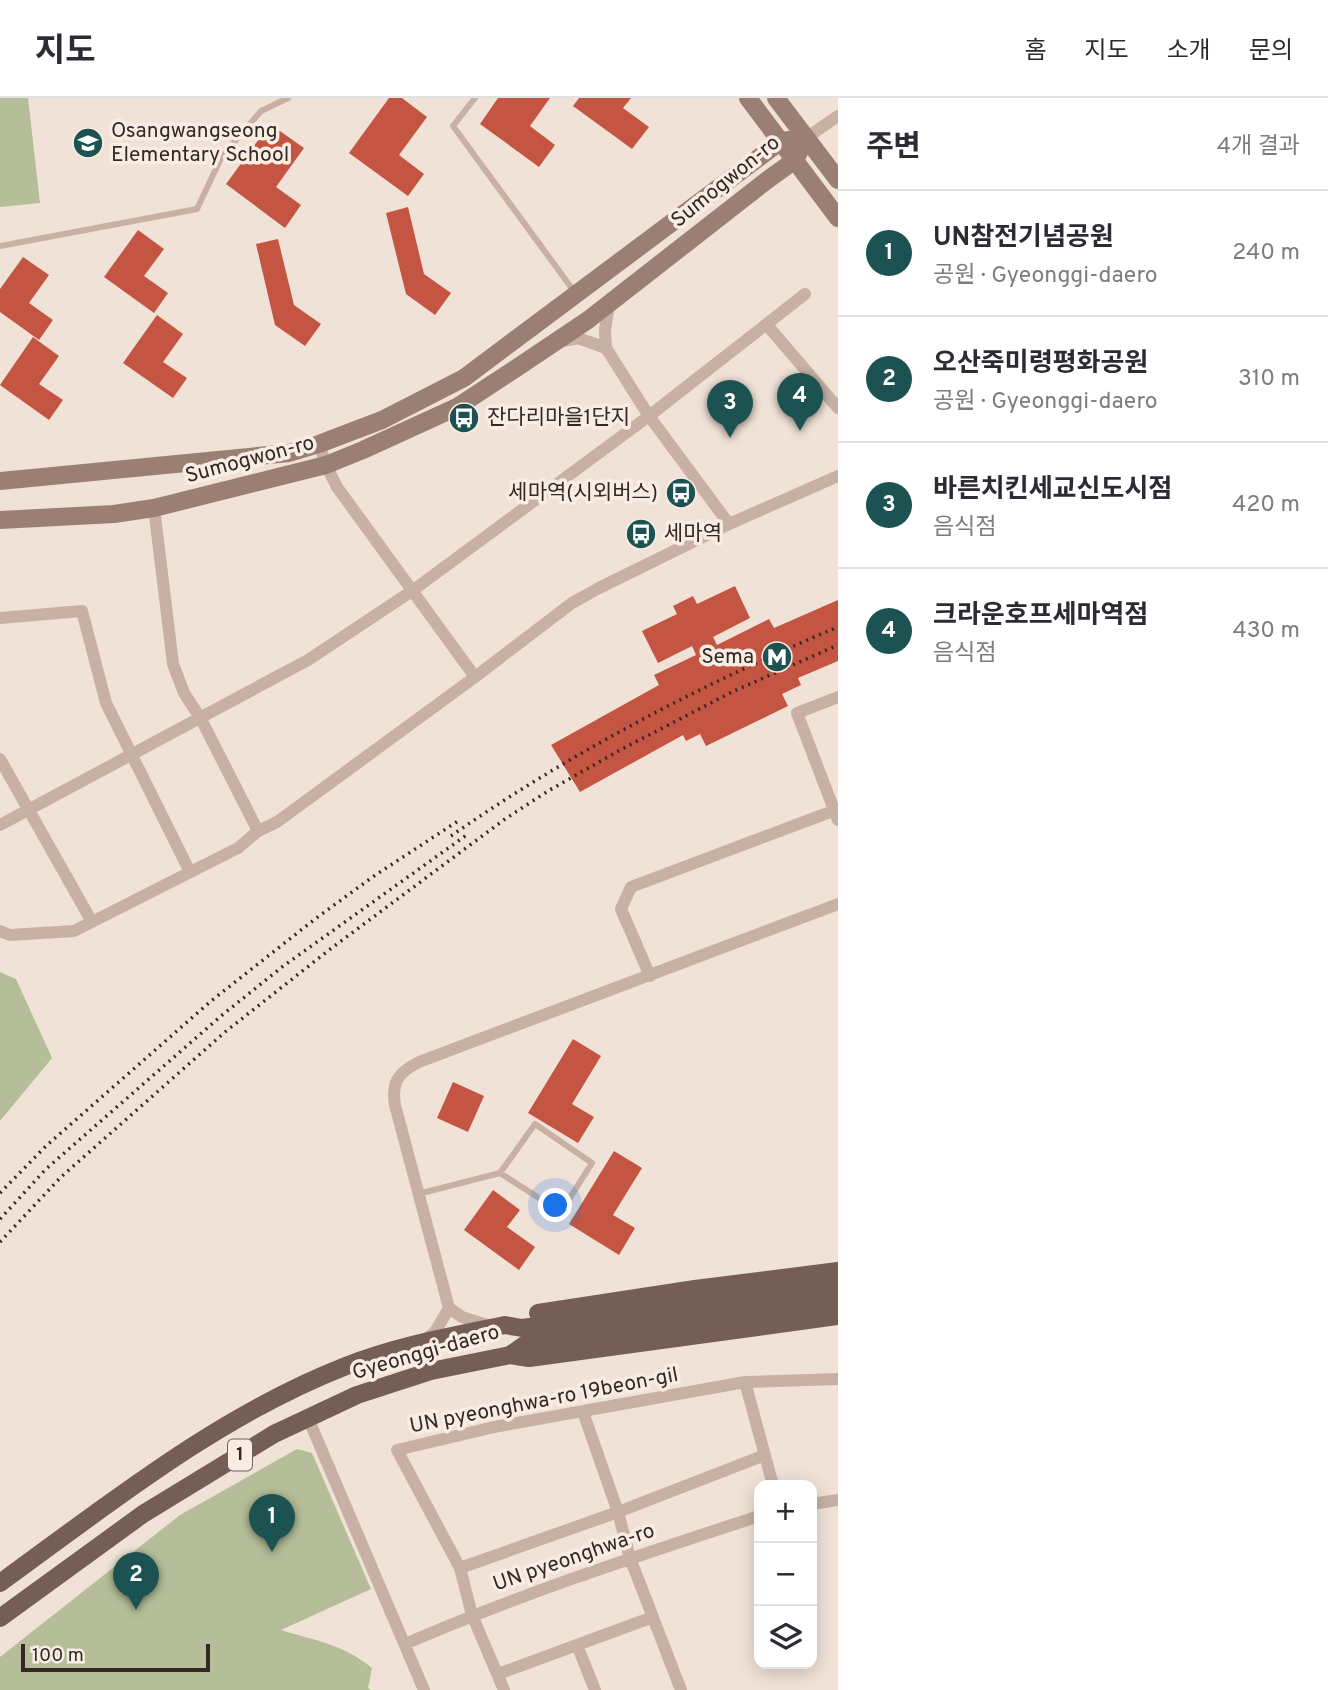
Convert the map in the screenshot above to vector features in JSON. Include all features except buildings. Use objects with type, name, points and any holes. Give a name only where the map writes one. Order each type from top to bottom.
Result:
[{"type":"main road","points":[[499,1326],[521,1316],[695,1289],[838,1271]]},
{"type":"main road","name":"Gyeonggi-daero","points":[[0,1583],[138,1482],[256,1406],[346,1365],[499,1326],[522,1328],[838,1285]]},
{"type":"main road","name":"Gyeonggi-daero","points":[[0,1618],[143,1514],[274,1434],[357,1395],[432,1371],[510,1355],[526,1343],[838,1298]]},
{"type":"main road","points":[[510,1355],[529,1358],[838,1316]]},
{"type":"street","points":[[748,98],[838,218]]},
{"type":"street","points":[[776,98],[838,180]]},
{"type":"street","points":[[806,138],[838,116]]},
{"type":"street","name":"Sumogwon-ro","points":[[0,481],[289,453],[382,420],[464,378],[781,141],[806,138]]},
{"type":"street","name":"Sumogwon-ro","points":[[0,520],[114,514],[154,508],[326,465],[457,407],[609,304],[795,160],[806,138]]},
{"type":"street","points":[[0,825],[308,660],[412,591],[649,416],[805,294]]},
{"type":"street","points":[[609,304],[605,330],[606,348],[649,416],[729,524]]},
{"type":"street","points":[[767,325],[838,408]]},
{"type":"street","points":[[555,342],[578,338],[606,348]]},
{"type":"street","points":[[319,444],[337,487],[475,677]]},
{"type":"street","points":[[0,930],[10,935],[74,931],[238,848],[475,677],[572,603],[628,572],[838,476]]},
{"type":"street","points":[[154,508],[173,664],[184,693],[201,719],[258,831]]},
{"type":"street","points":[[0,618],[82,611],[106,703],[190,872]]},
{"type":"street","points":[[650,976],[621,909],[631,887],[837,813],[797,713],[838,697]]},
{"type":"street","points":[[0,759],[92,922]]},
{"type":"street","points":[[499,1326],[462,1317],[449,1308],[393,1095],[396,1078],[405,1069],[838,904]]},
{"type":"street","points":[[421,1344],[435,1332],[449,1308]]},
{"type":"street","name":"UN pyeonghwa-ro 19beon-gil","points":[[505,1690],[472,1615],[460,1568],[397,1450],[494,1427],[745,1382],[838,1379]]},
{"type":"street","points":[[745,1382],[772,1480]]},
{"type":"street","points":[[583,1412],[618,1511],[630,1558],[681,1690]]},
{"type":"street","points":[[308,1418],[424,1690]]},
{"type":"street","points":[[460,1568],[765,1455]]},
{"type":"street","points":[[817,1503],[838,1500]]},
{"type":"street","name":"UN pyeonghwa-ro","points":[[405,1644],[472,1615],[630,1558],[754,1518]]},
{"type":"street","points":[[498,1674],[653,1618]]},
{"type":"street","points":[[577,1645],[595,1690]]},
{"type":"lane","points":[[0,246],[197,209],[222,156],[261,111],[288,98]]},
{"type":"lane","points":[[475,98],[453,126],[577,295]]},
{"type":"lane","points":[[418,1194],[500,1173],[535,1124],[592,1163],[561,1212],[500,1173]]},
{"type":"green space","points":[[0,98],[28,98],[40,203],[0,207]]},
{"type":"green space","points":[[0,972],[16,979],[52,1058],[0,1121]]},
{"type":"green space","points":[[297,1449],[312,1453],[371,1589],[281,1630],[329,1644],[361,1660],[372,1668],[368,1688],[371,1690],[0,1690],[0,1657],[180,1515]]},
{"type":"railway","points":[[451,836],[542,776],[639,721],[738,671],[838,627]]},
{"type":"railway","points":[[0,1242],[61,1177],[225,1032],[329,950],[505,819],[622,749],[734,691],[838,645]]},
{"type":"railway","points":[[0,1193],[46,1146],[211,1001],[374,876],[458,821]]},
{"type":"railway","points":[[0,1219],[46,1169],[221,1016],[282,967],[468,834]]},
{"type":"place","name":"Osangwangseong Elementary School","points":[[88,143]]},
{"type":"place","name":"잔다리마을1단지","points":[[464,418]]},
{"type":"place","name":"크라운호프세마역점","points":[[800,431]]},
{"type":"place","name":"바른치킨세교신도시점","points":[[730,438]]},
{"type":"place","name":"세마역(시외버스)","points":[[681,493]]},
{"type":"place","name":"세마역","points":[[641,534]]},
{"type":"place","name":"Sema","points":[[777,657]]},
{"type":"place","name":"UN참전기념공원","points":[[272,1552]]},
{"type":"place","name":"오산죽미령평화공원","points":[[136,1610]]}]
